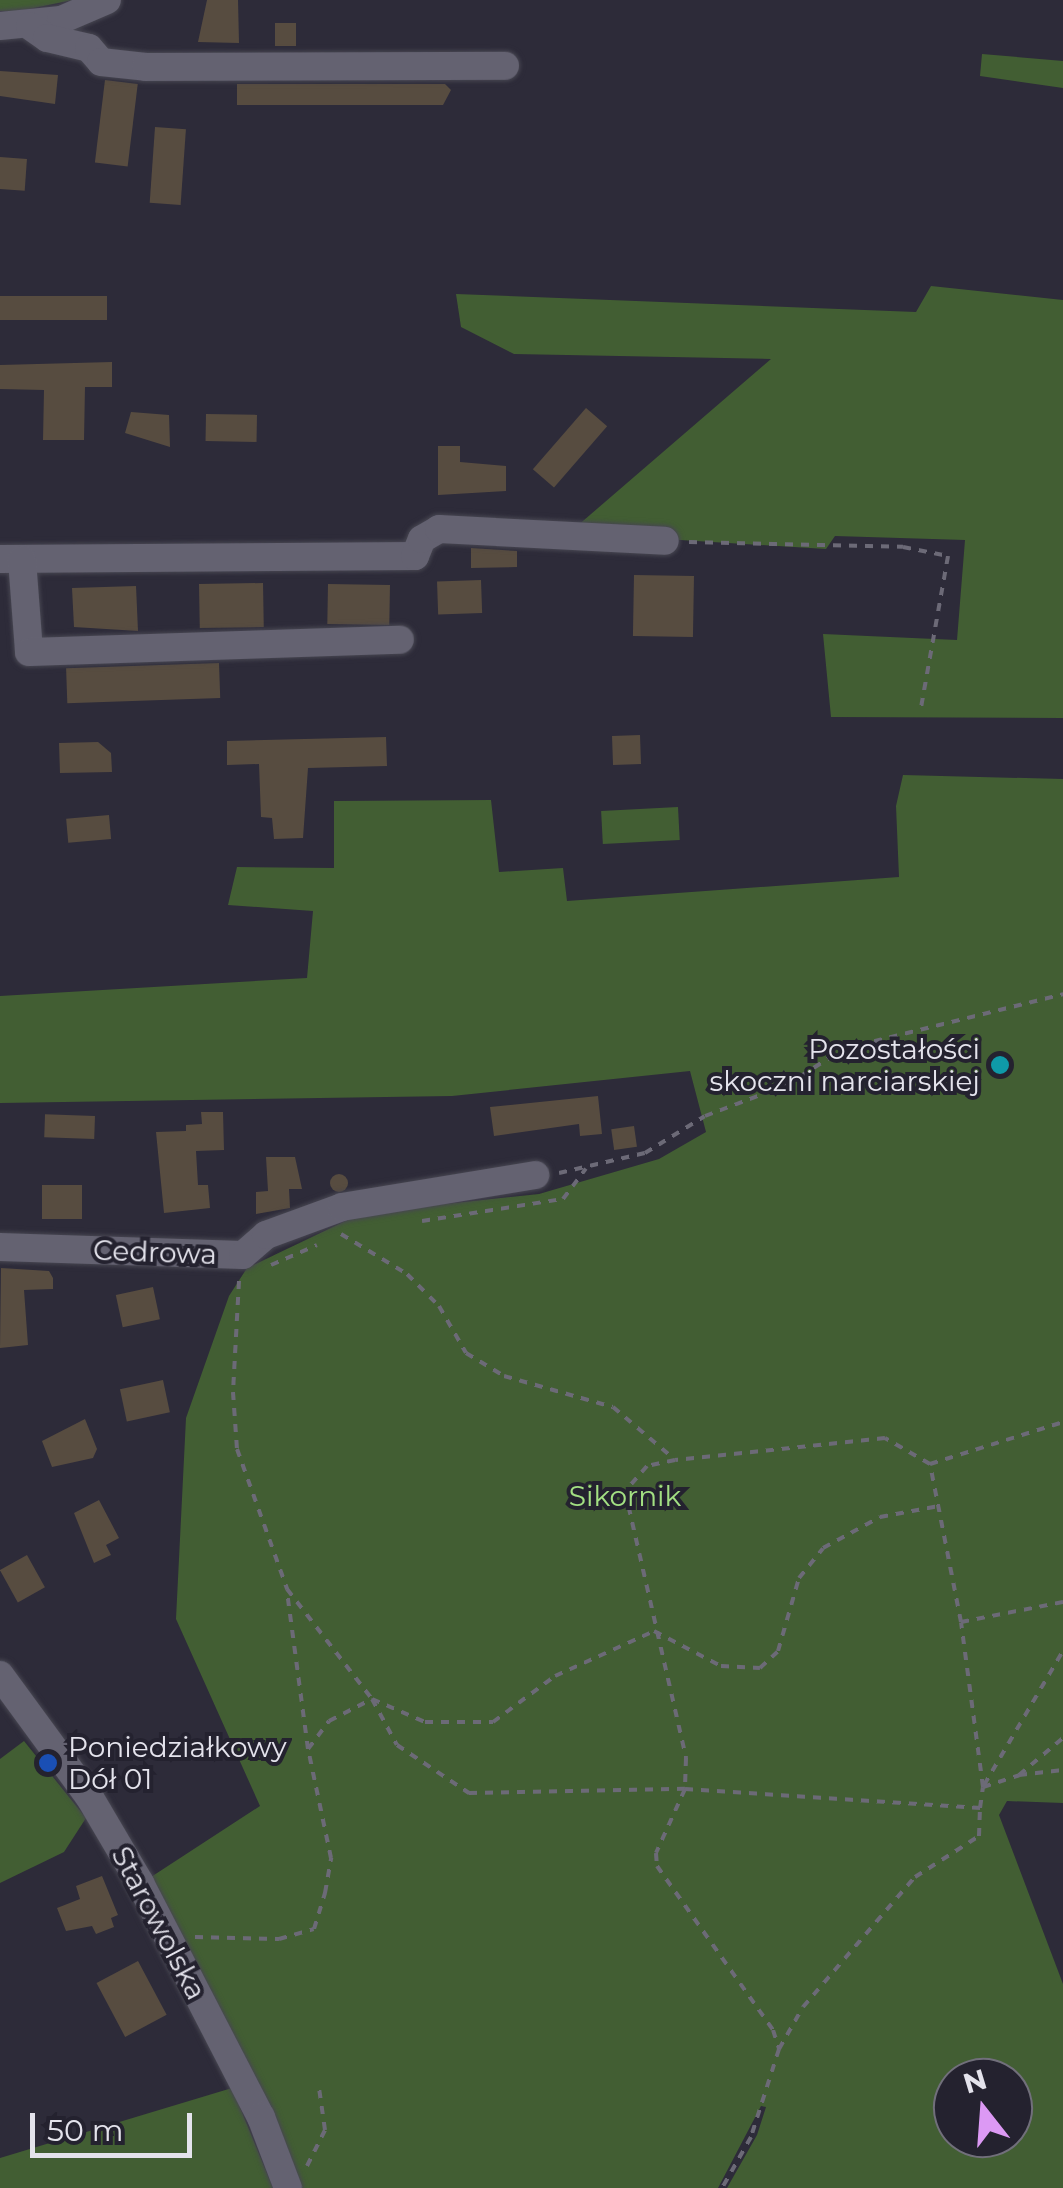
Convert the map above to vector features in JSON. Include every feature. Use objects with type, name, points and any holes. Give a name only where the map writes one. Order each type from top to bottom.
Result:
[{"type":"street","points":[[0,26],[30,26],[107,0]]},
{"type":"street","points":[[30,26],[47,38],[89,48],[102,62],[146,67],[505,66]]},
{"type":"street","points":[[400,640],[29,652],[11,560],[415,556],[422,539],[440,530],[664,541]]},
{"type":"street","name":"Cedrowa","points":[[0,1247],[241,1267],[266,1234],[342,1207],[535,1175]]},
{"type":"street","name":"Starowolska","points":[[0,1674],[90,1798],[296,2181]]},
{"type":"path","points":[[664,541],[903,547],[948,556],[920,707]]},
{"type":"path","points":[[565,1172],[645,1153],[705,1116],[787,1084],[844,1048],[1063,994]]},
{"type":"path","points":[[411,1222],[563,1199],[586,1169]]},
{"type":"path","points":[[166,1933],[279,1939],[314,1929],[332,1858],[308,1749],[287,1589],[238,1449],[232,1392],[241,1267],[358,1230]]},
{"type":"path","points":[[341,1234],[408,1274],[439,1306],[466,1353],[504,1376],[613,1406],[675,1460]]},
{"type":"path","points":[[930,1464],[1063,1422]]},
{"type":"path","points":[[722,2188],[751,2136],[779,2050],[803,2007],[914,1878],[979,1836],[984,1787],[961,1622],[930,1464],[886,1438],[675,1460],[647,1466],[626,1491],[654,1630],[686,1758],[685,1789],[656,1852],[657,1866],[773,2030],[779,2050]]},
{"type":"path","points":[[654,1630],[721,1666],[760,1668],[778,1651],[799,1578],[823,1548],[880,1517],[939,1506]]},
{"type":"path","points":[[287,1589],[372,1699],[397,1745],[469,1793],[685,1789],[980,1808]]},
{"type":"path","points":[[961,1622],[1063,1602]]},
{"type":"path","points":[[372,1699],[425,1722],[493,1722],[555,1676],[654,1630]]},
{"type":"path","points":[[984,1787],[1063,1651]]},
{"type":"path","points":[[308,1749],[329,1721],[372,1699]]},
{"type":"path","points":[[1019,1775],[1063,1738]]},
{"type":"path","points":[[984,1787],[1019,1775],[1063,1770]]},
{"type":"path","points":[[296,2181],[326,2130],[320,2088]]},
{"type":"green space","points":[[0,0],[73,0],[0,11]]},
{"type":"green space","points":[[982,54],[1063,61],[1063,88],[980,76]]},
{"type":"green space","points":[[931,286],[1063,300],[1063,718],[831,717],[823,634],[957,640],[965,540],[835,536],[826,549],[569,533],[771,359],[514,354],[461,327],[456,294],[916,312]]},
{"type":"green space","name":"Sikornik","points":[[903,775],[1063,779],[1063,1803],[1007,1801],[999,1815],[1063,1984],[1063,2188],[727,2188],[757,2135],[766,2107],[761,2106],[718,2188],[300,2188],[151,1877],[260,1806],[176,1619],[186,1418],[229,1296],[247,1268],[362,1213],[539,1194],[659,1159],[706,1132],[690,1071],[452,1096],[0,1103],[0,996],[307,978],[313,911],[228,905],[237,867],[334,868],[334,801],[491,800],[499,872],[563,868],[567,901],[899,877],[896,806]]},
{"type":"green space","points":[[678,807],[680,840],[603,844],[601,811]]},
{"type":"green space","points":[[24,1741],[86,1818],[64,1852],[0,1883],[0,1759]]},
{"type":"green space","points":[[232,2088],[273,2188],[0,2188],[0,2158]]},
{"type":"building","points":[[207,0],[238,0],[239,43],[198,42]]},
{"type":"building","points":[[275,23],[296,23],[296,46],[275,46]]},
{"type":"building","points":[[0,71],[58,75],[55,104],[0,96]]},
{"type":"building","points":[[105,80],[138,84],[128,166],[95,162]]},
{"type":"building","points":[[237,84],[445,84],[451,90],[443,105],[237,105]]},
{"type":"building","points":[[155,127],[186,129],[181,205],[150,203]]},
{"type":"building","points":[[0,157],[27,159],[25,191],[0,189]]},
{"type":"building","points":[[0,296],[107,296],[107,320],[0,320]]},
{"type":"building","points":[[112,362],[112,387],[85,387],[84,440],[43,440],[44,390],[0,389],[0,365]]},
{"type":"building","points":[[586,408],[607,426],[554,488],[533,469]]},
{"type":"building","points":[[131,412],[169,415],[170,447],[125,433]]},
{"type":"building","points":[[206,414],[257,415],[257,442],[206,441]]},
{"type":"building","points":[[438,446],[460,446],[460,462],[506,466],[506,491],[438,495]]},
{"type":"building","points":[[471,548],[517,551],[517,567],[471,568]]},
{"type":"building","points":[[634,575],[694,576],[693,637],[633,636]]},
{"type":"building","points":[[481,580],[482,613],[438,615],[437,582]]},
{"type":"building","points":[[263,583],[264,627],[200,628],[199,584]]},
{"type":"building","points":[[328,584],[390,585],[389,625],[327,624]]},
{"type":"building","points":[[136,586],[138,631],[74,627],[72,588]]},
{"type":"building","points":[[219,663],[220,698],[67,703],[66,668]]},
{"type":"building","points":[[640,735],[641,764],[613,765],[612,736]]},
{"type":"building","points":[[386,737],[387,766],[308,768],[303,838],[274,839],[272,818],[261,817],[259,764],[227,765],[227,741]]},
{"type":"building","points":[[98,742],[111,753],[112,772],[60,773],[59,743]]},
{"type":"building","points":[[109,815],[111,839],[68,843],[66,819]]},
{"type":"building","points":[[598,1096],[602,1134],[580,1136],[579,1124],[494,1136],[490,1107]]},
{"type":"building","points":[[201,1112],[223,1112],[224,1150],[196,1151],[198,1185],[208,1185],[210,1208],[164,1213],[156,1132],[186,1131],[186,1125],[202,1124]]},
{"type":"building","points":[[45,1114],[95,1116],[94,1139],[44,1137]]},
{"type":"building","points":[[634,1126],[637,1147],[614,1150],[611,1129]]},
{"type":"building","points":[[266,1157],[295,1157],[302,1189],[289,1189],[290,1208],[256,1214],[256,1192],[268,1191]]},
{"type":"building","points":[[339,1174],[348,1183],[339,1192],[330,1183]]},
{"type":"building","points":[[42,1185],[82,1185],[82,1219],[42,1219]]},
{"type":"building","points":[[1,1268],[49,1271],[53,1278],[53,1289],[24,1290],[28,1345],[0,1348]]},
{"type":"building","points":[[153,1287],[160,1319],[123,1327],[116,1295]]},
{"type":"building","points":[[163,1380],[170,1412],[127,1421],[120,1389]]},
{"type":"building","points":[[85,1419],[97,1449],[93,1458],[52,1467],[42,1441]]},
{"type":"building","points":[[99,1500],[119,1538],[106,1545],[111,1555],[94,1563],[74,1513]]},
{"type":"building","points":[[27,1555],[45,1587],[18,1602],[0,1570]]},
{"type":"building","points":[[102,1876],[118,1915],[111,1918],[114,1927],[96,1934],[92,1926],[66,1931],[57,1908],[80,1899],[76,1886]]},
{"type":"building","points":[[138,1961],[167,2015],[125,2037],[97,1983]]},
{"type":"place","name":"Pozostałości skoczni narciarskiej","points":[[1000,1065]]},
{"type":"place","name":"Poniedziałkowy Dół 01","points":[[48,1763]]}]
